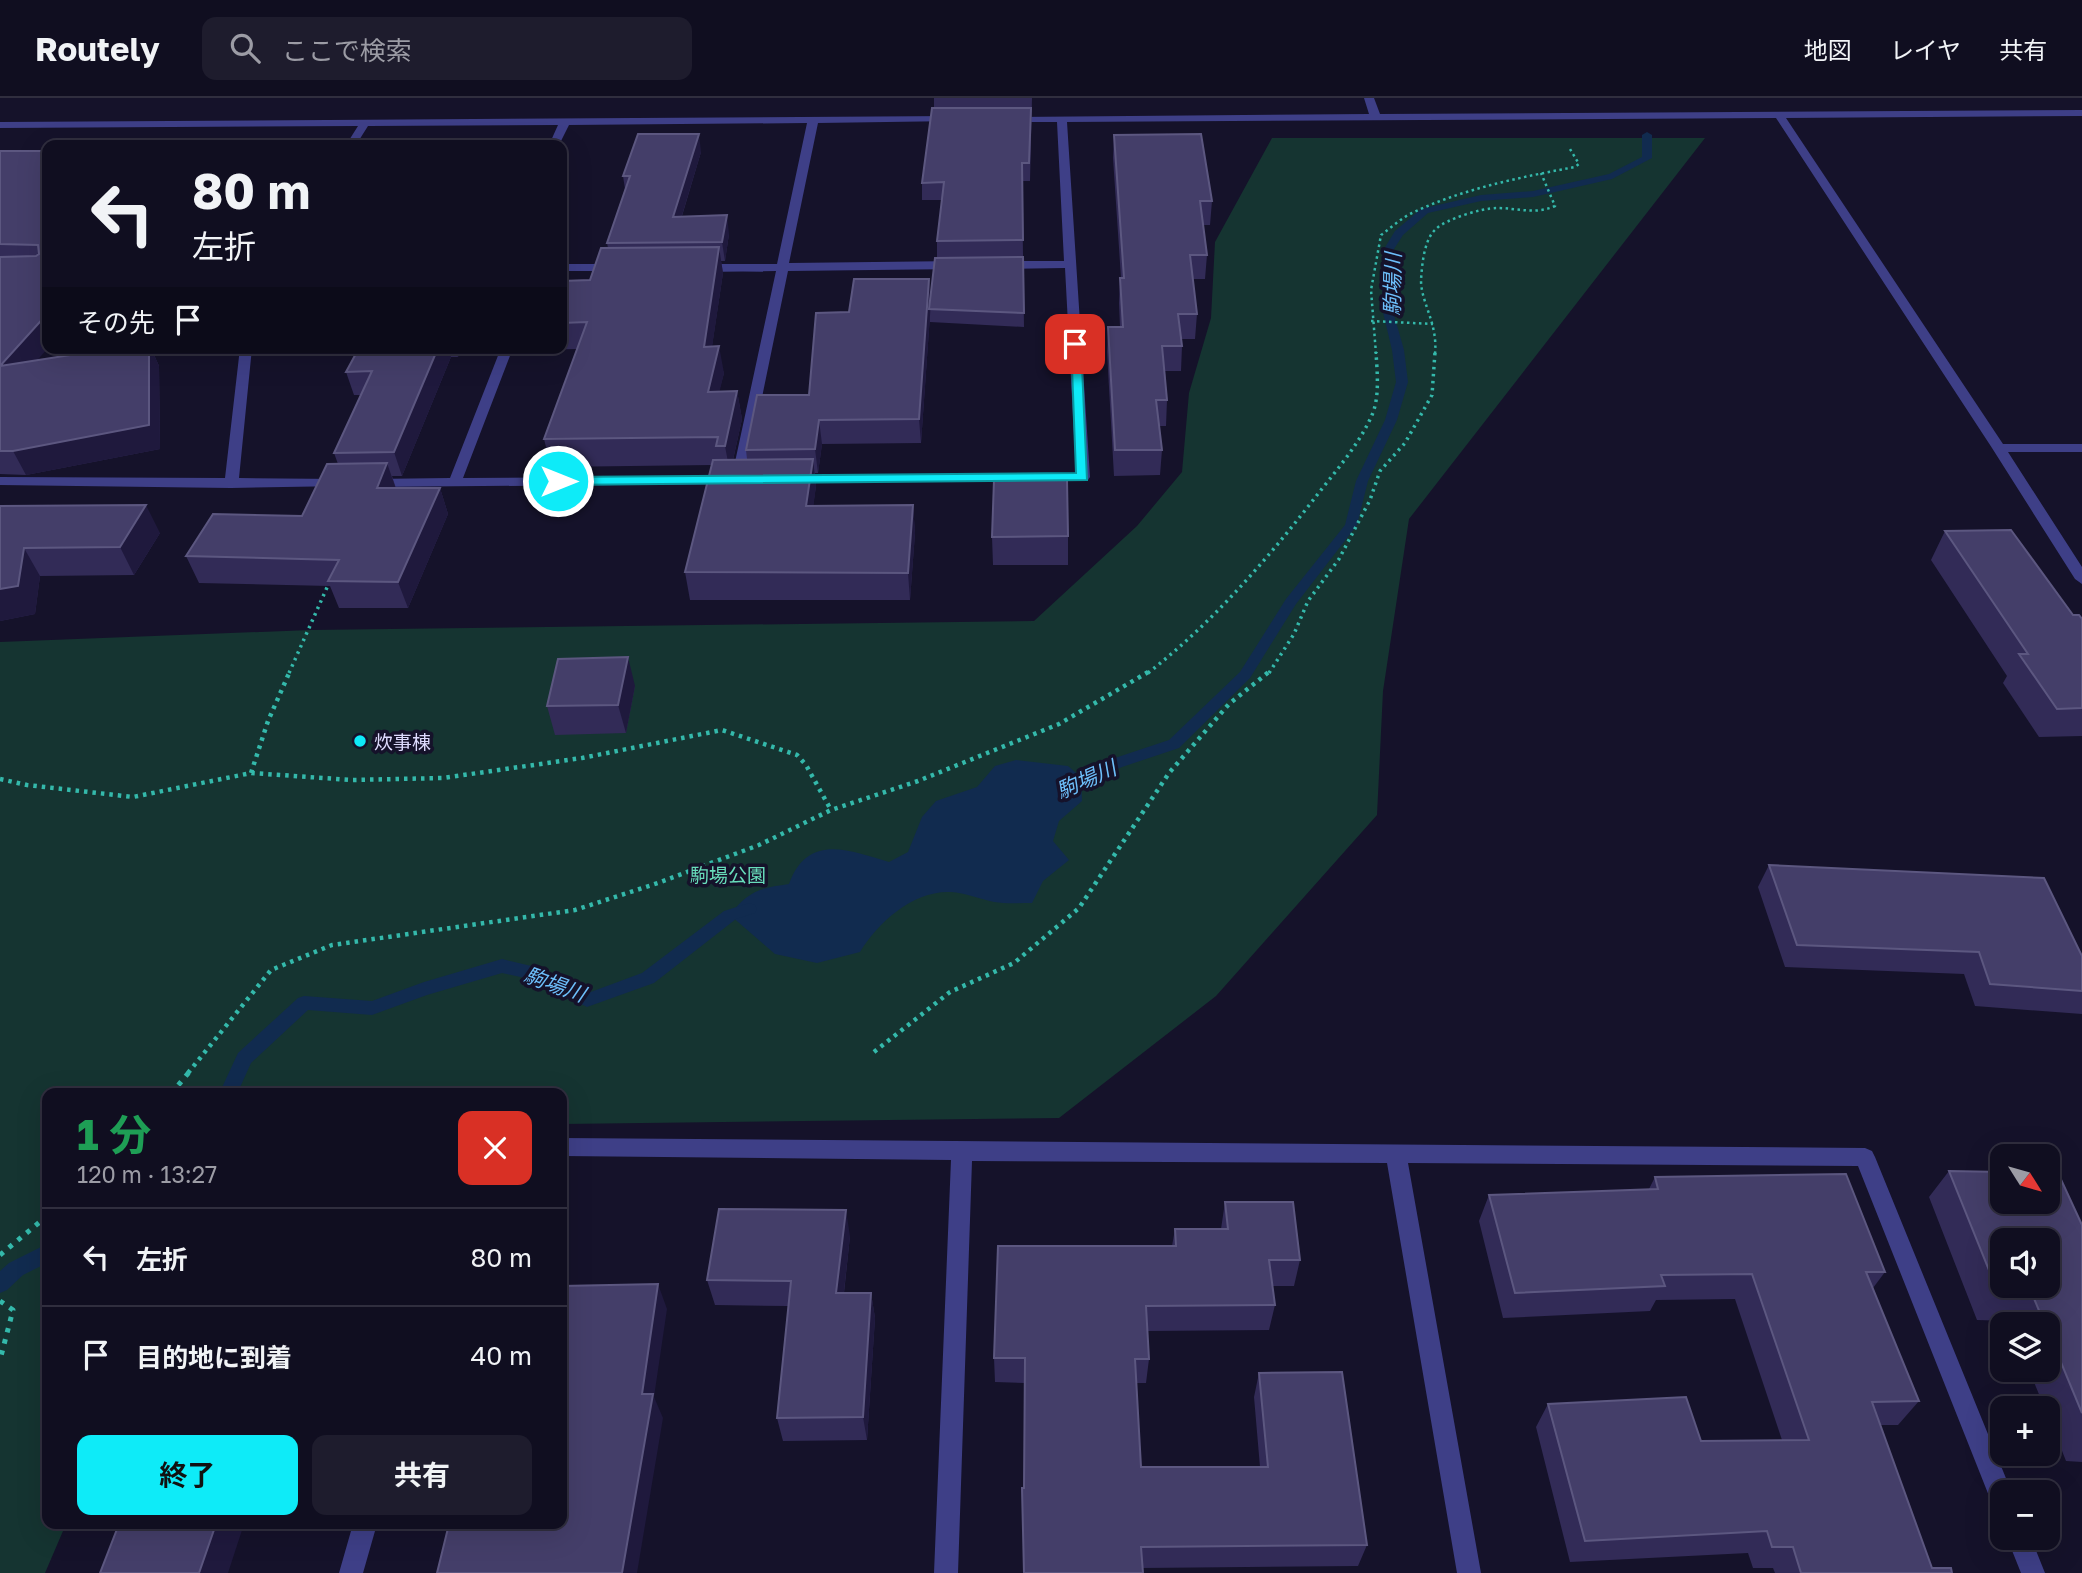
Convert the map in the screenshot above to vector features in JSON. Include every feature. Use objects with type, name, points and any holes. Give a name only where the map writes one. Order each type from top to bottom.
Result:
[{"type":"street","points":[[1369,98],[1376,118]]},
{"type":"street","points":[[993,119],[2082,113]]},
{"type":"street","points":[[1779,115],[1999,448],[2082,579]]},
{"type":"street","points":[[0,125],[965,119]]},
{"type":"street","points":[[780,480],[1083,477],[1062,119]]},
{"type":"street","points":[[0,481],[231,484],[745,480],[781,267],[813,120]]},
{"type":"street","points":[[556,140],[565,121]]},
{"type":"street","points":[[354,140],[364,124]]},
{"type":"street","points":[[988,265],[1071,264]]},
{"type":"street","points":[[685,268],[974,265]]},
{"type":"street","points":[[567,268],[630,268]]},
{"type":"street","points":[[231,484],[245,354]]},
{"type":"street","points":[[455,482],[505,354]]},
{"type":"street","points":[[1999,448],[2082,448]]},
{"type":"street","points":[[567,1147],[962,1153],[1865,1157],[1995,1480]]},
{"type":"street","points":[[946,1573],[962,1153]]},
{"type":"street","points":[[1396,1153],[1469,1573]]},
{"type":"street","points":[[351,1573],[364,1529]]},
{"type":"street","points":[[2024,1550],[2033,1573]]},
{"type":"path","points":[[176,1088],[271,970],[332,945],[575,910],[659,883],[759,845],[831,810],[918,781],[1059,724],[1149,672],[1209,620],[1264,563],[1310,507],[1373,414],[1378,378],[1371,321],[1371,290],[1381,235],[1409,214],[1453,197],[1580,164],[1573,149],[1535,148],[1517,117]]},
{"type":"path","points":[[874,1052],[950,992],[1014,962],[1079,908],[1169,773],[1229,704],[1267,675],[1294,634],[1308,601],[1339,559],[1370,500],[1380,471],[1405,443],[1432,395],[1436,343],[1434,324],[1421,283],[1424,253],[1435,229],[1464,215],[1494,208],[1541,212],[1555,206],[1541,173]]},
{"type":"path","points":[[1371,321],[1434,324]]},
{"type":"path","points":[[251,773],[268,721],[331,579]]},
{"type":"path","points":[[0,779],[27,785],[133,797],[251,773],[352,780],[443,778],[582,758],[722,730],[797,755],[806,765],[831,810]]},
{"type":"path","points":[[0,1255],[42,1220]]},
{"type":"path","points":[[0,1301],[13,1310],[0,1360]]},
{"type":"green space","name":"駒場公園","points":[[1272,138],[1705,138],[1409,519],[1383,691],[1377,815],[1216,996],[1059,1118],[567,1124],[567,1088],[42,1088],[42,1529],[64,1529],[45,1573],[0,1573],[0,642],[311,630],[1034,621],[1137,526],[1182,472],[1189,393],[1211,318],[1215,242]]},
{"type":"water","points":[[1016,760],[1068,766],[1081,777],[1082,801],[1059,821],[1053,841],[1069,860],[1043,881],[1032,903],[994,902],[951,892],[924,896],[887,919],[860,952],[817,963],[775,954],[730,915],[755,892],[789,884],[797,868],[807,857],[818,851],[844,850],[889,862],[908,852],[922,817],[936,801],[977,787],[995,766]]},
{"type":"building","points":[[932,108],[1031,108],[1029,163],[1022,163],[1023,240],[937,241],[944,182],[922,183]]},
{"type":"building","points":[[638,134],[699,134],[673,217],[727,215],[722,242],[607,243],[630,176],[623,176]]},
{"type":"building","points":[[1201,134],[1212,201],[1200,201],[1207,255],[1190,255],[1197,314],[1178,314],[1182,346],[1162,346],[1167,400],[1156,400],[1162,450],[1115,450],[1108,327],[1123,327],[1120,278],[1124,278],[1114,135]]},
{"type":"building","points":[[0,151],[42,151],[42,320],[0,366],[0,257],[39,254],[38,245],[0,244]]},
{"type":"building","points":[[719,247],[704,347],[719,346],[708,392],[737,391],[725,446],[716,446],[718,437],[544,439],[587,322],[567,323],[567,281],[590,280],[601,248]]},
{"type":"building","points":[[1023,257],[1024,313],[929,309],[935,258]]},
{"type":"building","points":[[854,279],[929,279],[919,419],[819,420],[815,449],[746,450],[757,395],[809,395],[816,313],[849,312]]},
{"type":"building","points":[[77,354],[149,354],[149,425],[13,451],[0,451],[0,366]]},
{"type":"building","points":[[356,354],[435,354],[394,452],[334,453],[372,371],[346,372]]},
{"type":"building","points":[[813,459],[806,506],[913,505],[908,573],[685,572],[713,460]]},
{"type":"building","points":[[387,463],[377,488],[440,488],[398,582],[328,581],[339,560],[186,556],[213,514],[302,516],[327,464]]},
{"type":"building","points":[[994,480],[1067,480],[1068,536],[992,537]]},
{"type":"building","points":[[146,505],[120,547],[24,548],[18,586],[0,589],[0,506]]},
{"type":"building","points":[[2011,530],[2073,615],[2079,615],[2082,619],[2082,708],[2057,709],[2019,654],[2028,654],[1945,531]]},
{"type":"building","points":[[628,657],[618,705],[547,706],[558,659]]},
{"type":"building","points":[[1769,865],[2044,878],[2082,956],[2082,991],[1990,984],[1979,952],[1797,945]]},
{"type":"building","points":[[1949,1171],[1990,1172],[1990,1214],[2060,1214],[2060,1177],[2082,1225],[2082,1413],[2060,1360],[2060,1312],[2040,1312],[2034,1298],[2060,1298],[2060,1228],[1990,1228],[1990,1273]]},
{"type":"building","points":[[1846,1174],[1885,1272],[1866,1272],[1919,1401],[1872,1402],[1932,1568],[1951,1568],[1952,1573],[1801,1573],[1793,1547],[1772,1547],[1767,1531],[1585,1541],[1548,1404],[1686,1397],[1701,1441],[1809,1440],[1752,1274],[1661,1275],[1665,1286],[1515,1293],[1489,1195],[1658,1189],[1655,1177]]},
{"type":"building","points":[[1225,1202],[1293,1202],[1300,1260],[1269,1260],[1275,1305],[1146,1306],[1149,1359],[1135,1359],[1141,1467],[1268,1467],[1259,1373],[1342,1372],[1367,1545],[1141,1547],[1143,1573],[1024,1573],[1022,1488],[1025,1358],[994,1358],[998,1246],[1176,1246],[1175,1229],[1228,1229]]},
{"type":"building","points":[[719,1209],[846,1210],[836,1293],[871,1293],[863,1417],[777,1418],[791,1281],[707,1280]]},
{"type":"building","points":[[658,1284],[642,1394],[653,1394],[622,1573],[437,1573],[448,1529],[567,1529],[567,1286]]},
{"type":"building","points":[[117,1529],[214,1529],[199,1573],[100,1573]]},
{"type":"waterway","name":"駒場川","points":[[1064,787],[1117,763],[1174,744],[1245,675],[1291,602],[1351,525],[1362,481],[1391,420],[1402,382],[1398,350],[1387,308],[1389,249],[1399,233],[1425,211],[1481,198],[1533,194],[1612,176],[1647,158],[1647,135]]},
{"type":"waterway","name":"駒場川","points":[[231,1088],[244,1058],[304,1003],[372,1008],[502,966],[538,974],[587,1000],[648,978],[730,915],[749,909]]},
{"type":"waterway","name":"駒場川","points":[[0,1284],[16,1269],[42,1256]]},
{"type":"place","name":"炊事棟","points":[[360,741]]},
{"type":"route","points":[[558,481],[1083,477],[1075,344]]}]
